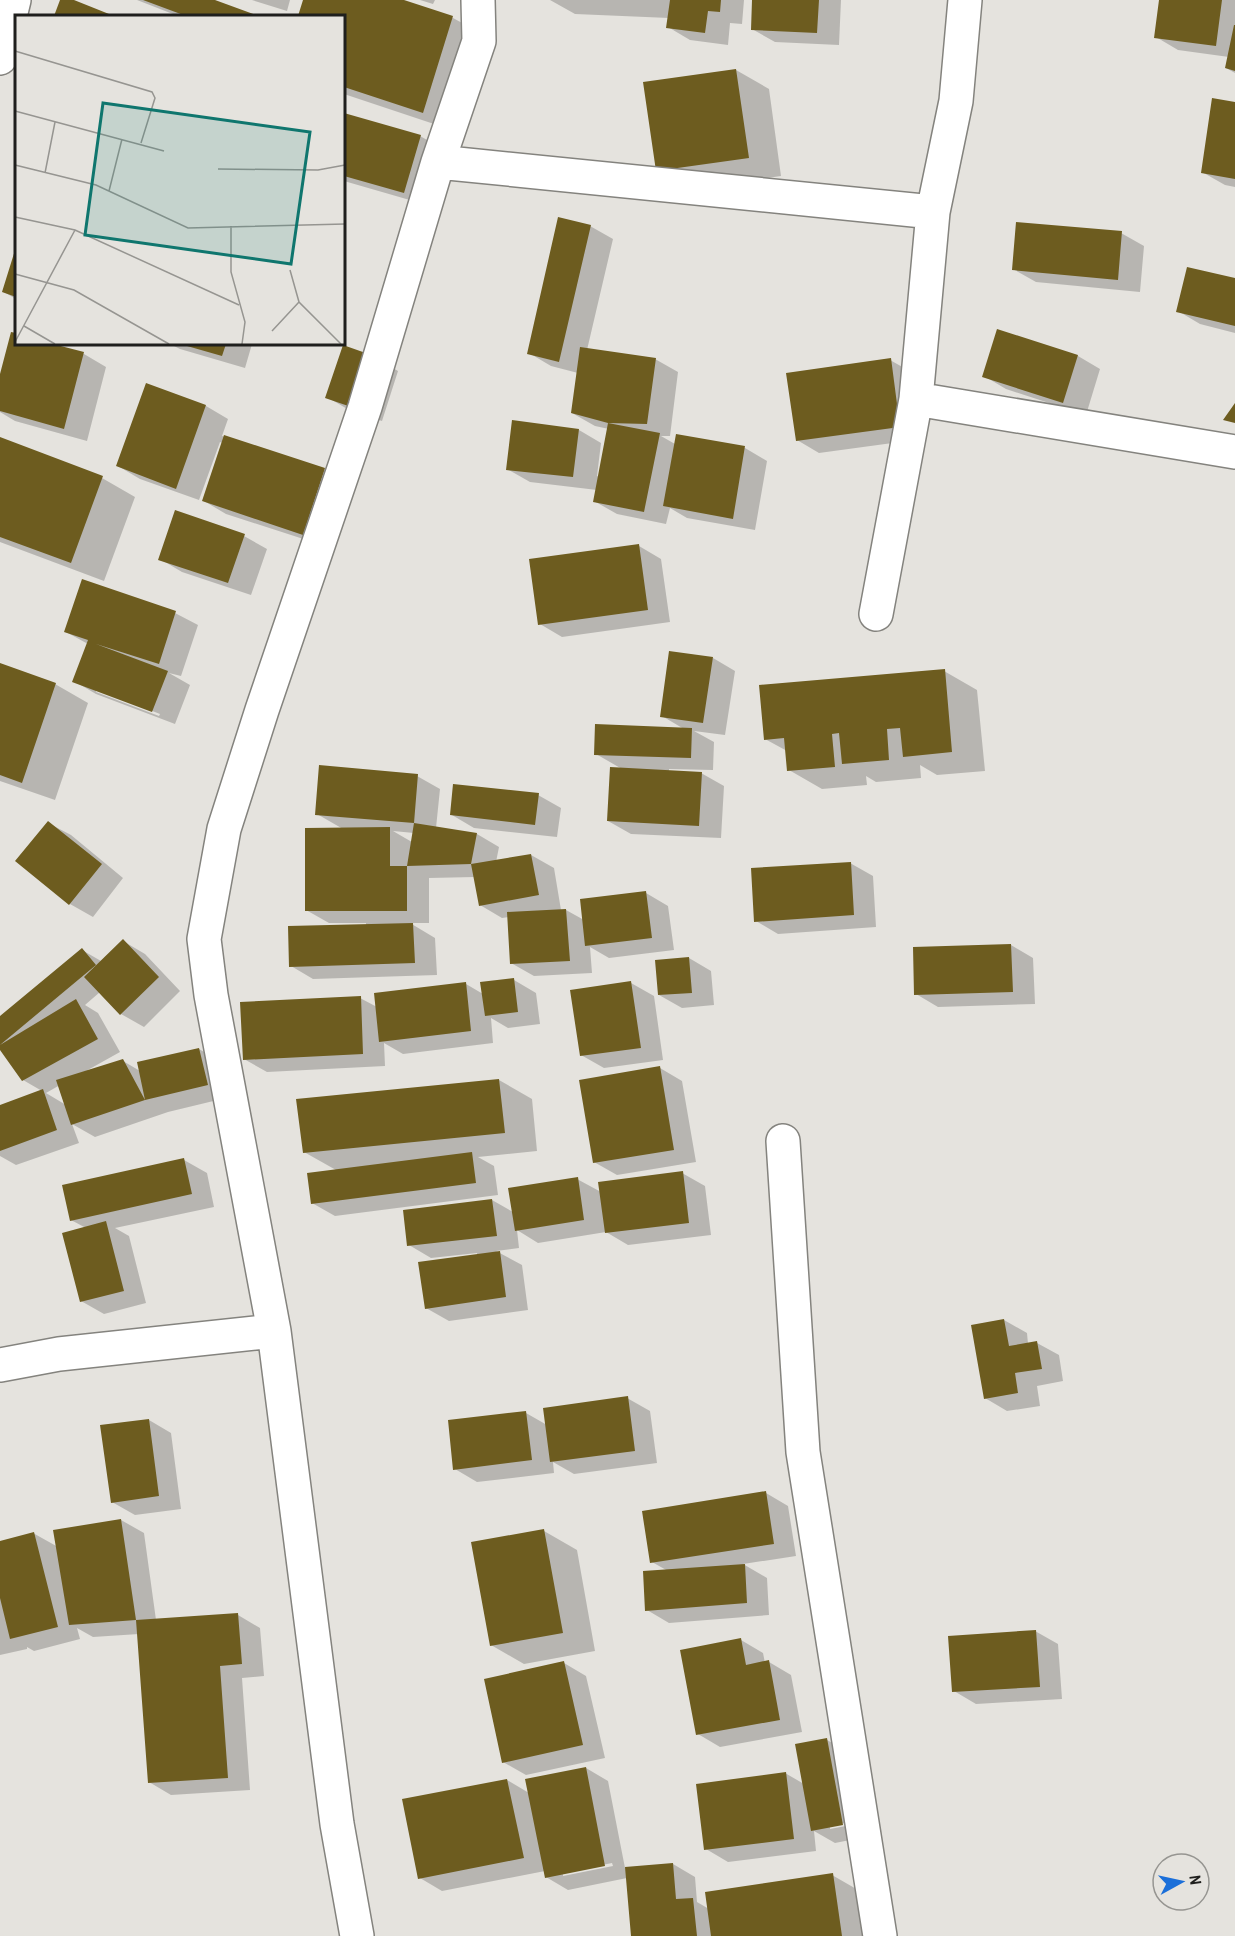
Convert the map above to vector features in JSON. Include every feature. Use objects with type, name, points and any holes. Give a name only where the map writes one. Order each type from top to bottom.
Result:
[{"type":"street","points":[[0,58],[14,0]]},
{"type":"street","points":[[357,1936],[337,1824],[274,1331],[211,995],[204,939],[224,829],[365,407],[438,162],[479,41],[478,0]]},
{"type":"street","points":[[876,614],[916,399],[933,212],[957,101],[965,0]]},
{"type":"street","points":[[438,162],[933,212]]},
{"type":"street","points":[[916,399],[1235,452]]},
{"type":"street","points":[[783,1141],[803,1452],[880,1936]]},
{"type":"street","points":[[0,1365],[59,1354],[274,1331]]},
{"type":"building","points":[[60,0],[74,0],[112,15],[54,15]]},
{"type":"building","points":[[143,0],[215,0],[256,15],[183,15]]},
{"type":"building","points":[[303,0],[404,0],[453,16],[423,113],[345,87],[345,15],[298,15]]},
{"type":"building","points":[[670,0],[721,0],[720,12],[708,11],[705,33],[666,28]]},
{"type":"building","points":[[752,0],[819,0],[817,33],[751,30]]},
{"type":"building","points":[[1159,0],[1222,0],[1216,46],[1154,38]]},
{"type":"building","points":[[1235,25],[1235,71],[1225,68]]},
{"type":"building","points":[[736,69],[749,158],[656,171],[643,82]]},
{"type":"building","points":[[1212,98],[1235,102],[1235,179],[1201,173]]},
{"type":"building","points":[[345,113],[421,135],[404,193],[345,176]]},
{"type":"building","points":[[558,217],[591,225],[559,362],[527,354]]},
{"type":"building","points":[[1016,222],[1122,231],[1118,280],[1012,270]]},
{"type":"building","points":[[15,250],[15,297],[2,292]]},
{"type":"building","points":[[1187,267],[1235,278],[1235,326],[1176,312]]},
{"type":"building","points":[[997,329],[1078,355],[1063,403],[982,377]]},
{"type":"building","points":[[11,332],[15,333],[15,345],[57,345],[84,352],[64,429],[0,411],[0,374]]},
{"type":"building","points":[[184,345],[226,345],[222,356]]},
{"type":"building","points":[[343,345],[377,357],[360,410],[325,398]]},
{"type":"building","points":[[580,347],[656,358],[647,424],[608,423],[571,413]]},
{"type":"building","points":[[891,358],[900,427],[796,441],[786,373]]},
{"type":"building","points":[[146,383],[206,405],[176,489],[116,466]]},
{"type":"building","points":[[1235,403],[1235,423],[1223,420]]},
{"type":"building","points":[[512,420],[579,429],[573,477],[506,470]]},
{"type":"building","points":[[608,423],[660,433],[644,512],[593,502]]},
{"type":"building","points":[[676,434],[745,446],[733,519],[663,506]]},
{"type":"building","points":[[224,435],[325,468],[303,535],[202,501]]},
{"type":"building","points":[[0,437],[103,476],[71,563],[0,537]]},
{"type":"building","points":[[175,510],[245,534],[228,583],[158,560]]},
{"type":"building","points":[[639,544],[648,610],[538,625],[529,559]]},
{"type":"building","points":[[82,579],[176,611],[159,664],[96,644],[168,671],[152,712],[72,682],[88,640],[64,632]]},
{"type":"building","points":[[669,651],[713,657],[703,723],[660,717]]},
{"type":"building","points":[[0,663],[56,683],[22,783],[0,775]]},
{"type":"building","points":[[945,669],[952,752],[903,757],[900,728],[887,729],[889,760],[842,764],[839,733],[832,734],[835,767],[787,771],[784,738],[764,740],[759,685]]},
{"type":"building","points":[[595,724],[692,728],[691,758],[594,755]]},
{"type":"building","points":[[319,765],[418,774],[414,823],[315,815]]},
{"type":"building","points":[[610,767],[702,772],[699,826],[607,821]]},
{"type":"building","points":[[453,784],[539,793],[535,825],[450,815]]},
{"type":"building","points":[[48,821],[102,864],[69,905],[15,861]]},
{"type":"building","points":[[414,823],[477,833],[471,864],[407,866]]},
{"type":"building","points":[[390,827],[390,866],[407,866],[407,911],[305,911],[305,828]]},
{"type":"building","points":[[531,854],[539,895],[479,906],[471,864]]},
{"type":"building","points":[[851,862],[854,915],[754,922],[751,868]]},
{"type":"building","points":[[646,891],[652,938],[585,946],[580,899]]},
{"type":"building","points":[[566,909],[570,961],[510,964],[507,912]]},
{"type":"building","points":[[413,923],[415,963],[289,967],[288,926]]},
{"type":"building","points":[[123,939],[159,977],[120,1015],[84,977]]},
{"type":"building","points":[[1011,944],[1013,992],[914,995],[913,947]]},
{"type":"building","points":[[82,948],[96,965],[0,1045],[0,1016]]},
{"type":"building","points":[[689,957],[692,993],[658,995],[655,960]]},
{"type":"building","points":[[514,978],[518,1012],[485,1016],[480,982]]},
{"type":"building","points":[[631,981],[641,1048],[580,1056],[570,990]]},
{"type":"building","points":[[466,982],[471,1031],[379,1042],[374,993]]},
{"type":"building","points":[[361,996],[363,1054],[243,1060],[240,1002]]},
{"type":"building","points":[[76,999],[98,1039],[22,1081],[0,1050],[0,1045]]},
{"type":"building","points":[[199,1048],[208,1085],[145,1100],[137,1062]]},
{"type":"building","points":[[123,1059],[145,1100],[71,1125],[56,1080]]},
{"type":"building","points":[[660,1066],[674,1150],[593,1163],[579,1080]]},
{"type":"building","points":[[499,1079],[505,1133],[303,1153],[296,1099]]},
{"type":"building","points":[[43,1089],[57,1130],[0,1151],[0,1105]]},
{"type":"building","points":[[472,1152],[476,1183],[311,1204],[307,1173]]},
{"type":"building","points":[[184,1158],[192,1194],[70,1221],[62,1185]]},
{"type":"building","points":[[683,1171],[689,1223],[605,1233],[598,1182]]},
{"type":"building","points":[[578,1177],[584,1220],[515,1231],[508,1188]]},
{"type":"building","points":[[492,1199],[497,1236],[407,1246],[403,1210]]},
{"type":"building","points":[[106,1221],[124,1291],[80,1302],[62,1233]]},
{"type":"building","points":[[500,1251],[506,1297],[425,1309],[418,1262]]},
{"type":"building","points":[[1004,1319],[1009,1346],[1037,1341],[1042,1369],[1015,1373],[1018,1393],[984,1399],[971,1325]]},
{"type":"building","points":[[628,1396],[635,1451],[550,1462],[543,1408]]},
{"type":"building","points":[[526,1411],[532,1460],[453,1470],[448,1420]]},
{"type":"building","points":[[149,1419],[159,1496],[111,1503],[100,1425]]},
{"type":"building","points":[[766,1491],[774,1544],[650,1563],[642,1511]]},
{"type":"building","points":[[121,1519],[136,1620],[69,1625],[53,1530]]},
{"type":"building","points":[[544,1529],[563,1633],[490,1646],[471,1542]]},
{"type":"building","points":[[34,1532],[58,1627],[10,1639],[0,1598],[0,1541]]},
{"type":"building","points":[[745,1564],[747,1603],[645,1611],[643,1571]]},
{"type":"building","points":[[238,1613],[242,1664],[220,1666],[228,1778],[148,1783],[136,1620]]},
{"type":"building","points":[[1036,1630],[1040,1687],[952,1692],[948,1636]]},
{"type":"building","points":[[741,1638],[746,1665],[769,1660],[780,1720],[696,1735],[680,1650]]},
{"type":"building","points":[[564,1661],[583,1745],[502,1763],[484,1679]]},
{"type":"building","points":[[827,1738],[843,1825],[811,1831],[795,1744]]},
{"type":"building","points":[[586,1767],[605,1866],[545,1878],[525,1779]]},
{"type":"building","points":[[786,1772],[794,1839],[704,1850],[696,1784]]},
{"type":"building","points":[[507,1779],[524,1858],[418,1879],[402,1799]]},
{"type":"building","points":[[673,1863],[676,1899],[693,1898],[697,1936],[631,1936],[625,1867]]},
{"type":"building","points":[[833,1873],[842,1936],[711,1936],[705,1892]]}]
